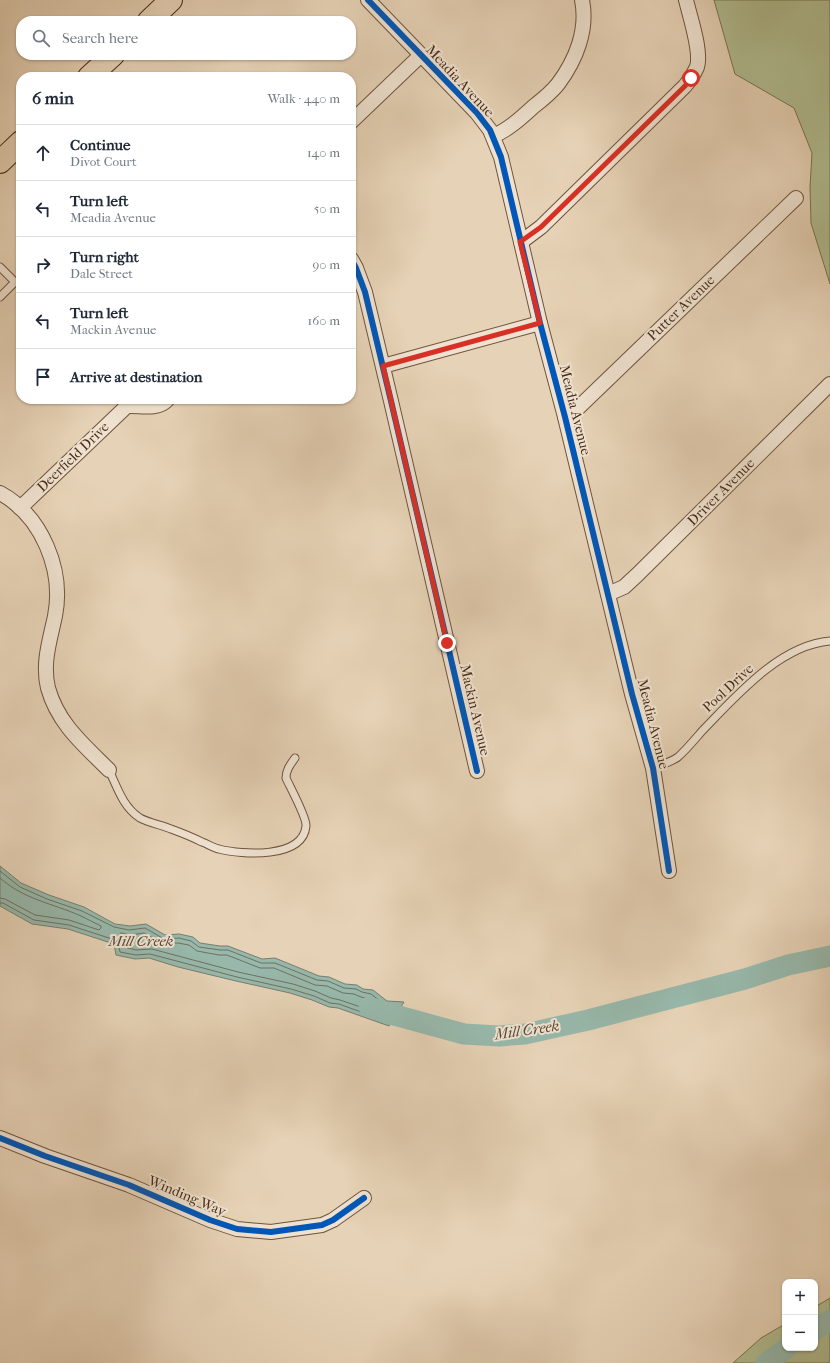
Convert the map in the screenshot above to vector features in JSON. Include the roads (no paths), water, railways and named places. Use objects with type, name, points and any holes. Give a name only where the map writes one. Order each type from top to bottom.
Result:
[{"type":"highway","points":[[154,16],[171,0]]},
{"type":"highway","points":[[95,72],[108,60]]},
{"type":"highway","points":[[0,162],[16,147]]},
{"type":"street","name":"Meadia Avenue","points":[[368,0],[476,113],[493,136],[501,157],[520,242],[565,417],[632,694],[653,768],[669,871]]},
{"type":"street","points":[[493,136],[509,127],[527,113],[558,84],[571,64],[580,45],[584,15],[582,0]]},
{"type":"street","points":[[520,242],[541,227],[685,86],[691,78],[697,67],[697,48],[686,0]]},
{"type":"street","points":[[356,117],[420,56]]},
{"type":"street","name":"Putter Avenue","points":[[565,417],[579,407],[796,198]]},
{"type":"street","name":"Mackin Avenue","points":[[356,268],[365,292],[383,366],[477,771]]},
{"type":"street","points":[[383,366],[540,323]]},
{"type":"street","name":"Driver Avenue","points":[[608,594],[624,587],[637,575],[830,384]]},
{"type":"street","name":"Deerfield Drive","points":[[20,508],[127,404]]},
{"type":"street","name":"Deerfield Drive","points":[[133,404],[151,407],[159,406],[162,404]]},
{"type":"street","points":[[0,493],[20,508],[29,518],[42,538],[51,560],[55,577],[56,600],[55,615],[46,651],[46,667],[48,687],[53,702],[61,719],[71,732],[109,770]]},
{"type":"street","name":"Winding Way","points":[[0,1138],[45,1156],[129,1185],[210,1220],[237,1229],[271,1232],[322,1225],[333,1220],[364,1198]]},
{"type":"lane","points":[[0,267],[15,282],[0,297]]},
{"type":"lane","name":"Pool Drive","points":[[653,768],[677,757],[744,689],[782,658],[807,646],[830,641]]},
{"type":"lane","points":[[109,770],[123,800],[130,810],[141,819],[170,828],[217,849],[242,853],[256,853],[279,851],[297,843],[304,835],[307,824],[286,778],[288,767],[295,758]]},
{"type":"water","name":"Mill Creek","points":[[0,866],[21,883],[49,895],[84,907],[115,924],[130,926],[146,924],[165,935],[179,934],[193,937],[200,943],[228,946],[262,959],[275,958],[319,976],[329,977],[345,984],[357,985],[363,989],[373,990],[387,1001],[404,1002],[389,1026],[290,993],[178,967],[149,958],[135,959],[116,955],[114,944],[68,929],[32,924],[0,906]]},
{"type":"waterway","name":"Mill Creek","points":[[369,1007],[464,1034],[499,1036],[525,1034],[588,1020],[745,979],[788,965],[830,956]]},
{"type":"waterway","name":"Mill Creek","points":[[818,1328],[830,1320]]},
{"type":"waterway","name":"Mill Creek","points":[[766,1363],[783,1351]]}]
